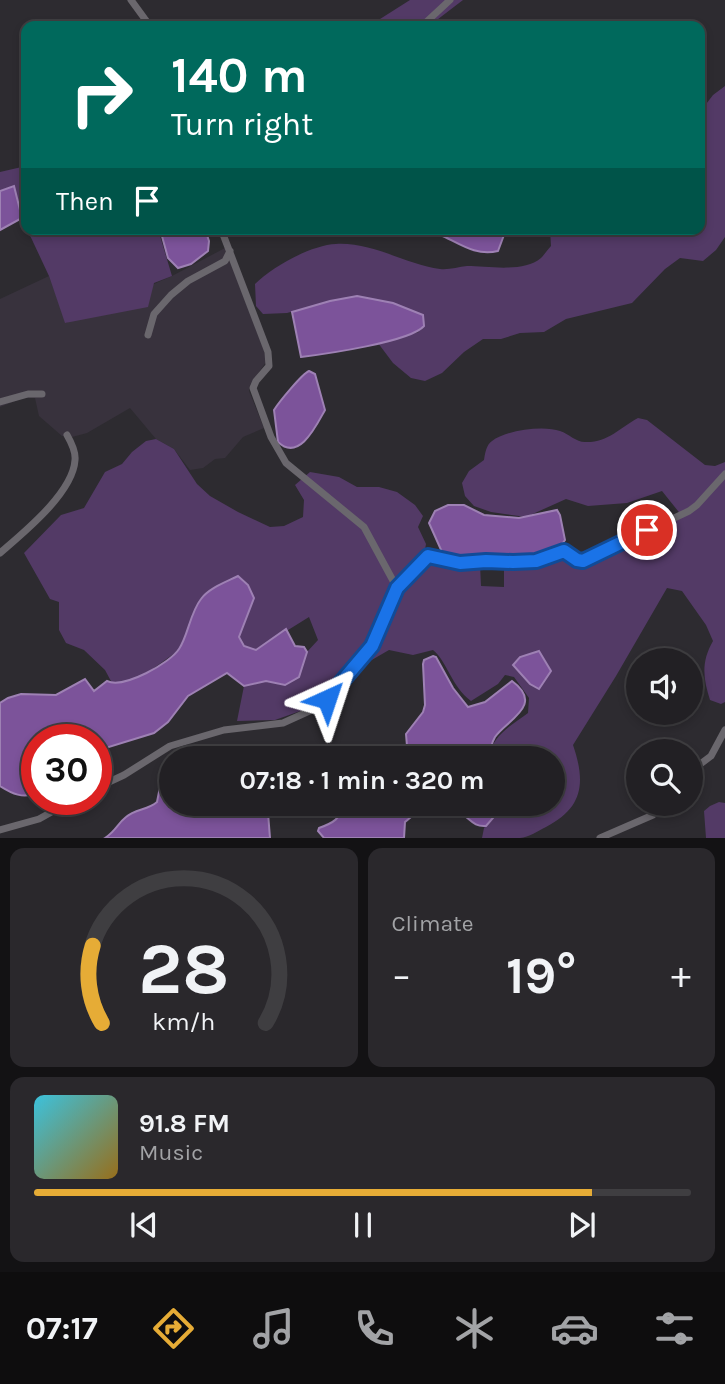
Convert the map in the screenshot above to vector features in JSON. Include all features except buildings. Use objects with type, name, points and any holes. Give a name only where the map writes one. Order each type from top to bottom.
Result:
[{"type":"street","points":[[131,0],[146,21]]},
{"type":"street","points":[[427,21],[450,0]]},
{"type":"street","points":[[223,235],[268,352],[269,366],[253,388],[277,450],[286,463],[364,527],[397,588]]},
{"type":"street","points":[[148,335],[154,314],[171,295],[188,281],[225,261],[230,251]]},
{"type":"street","points":[[0,402],[28,394],[43,394]]},
{"type":"street","points":[[0,553],[35,522],[72,476],[76,459],[67,435]]},
{"type":"street","points":[[112,781],[170,746],[224,730],[283,723],[316,708],[338,688],[372,646],[397,588],[428,556],[460,563],[513,562],[536,561],[564,551],[580,561],[588,559],[689,511],[725,474]]},
{"type":"street","points":[[703,762],[710,756],[725,730]]},
{"type":"street","points":[[0,831],[46,815]]},
{"type":"street","points":[[600,838],[650,816]]},
{"type":"shaded area","points":[[410,0],[463,0],[436,21],[377,21]]},
{"type":"shaded area","points":[[725,86],[725,237],[716,250],[703,261],[680,258],[665,269],[632,303],[566,319],[544,332],[483,339],[464,352],[442,373],[425,381],[411,378],[393,363],[378,343],[419,332],[357,296],[287,313],[263,314],[256,306],[255,284],[262,277],[292,258],[326,245],[363,246],[440,269],[467,266],[505,268],[525,266],[541,258],[551,246],[550,235],[705,235],[705,105]]},
{"type":"shaded area","points":[[21,167],[21,210],[14,186],[0,191],[0,172]]},
{"type":"shaded area","points":[[14,186],[21,219],[0,230],[0,191]]},
{"type":"shaded area","points":[[30,235],[160,235],[172,276],[154,283],[148,307],[65,323],[49,276]]},
{"type":"shaded area","points":[[162,235],[207,235],[208,251],[191,264],[178,268],[168,258]]},
{"type":"shaded area","points":[[439,235],[504,235],[498,251],[491,252],[471,249]]},
{"type":"shaded area","points":[[225,248],[265,353],[266,362],[250,385],[249,391],[264,428],[243,437],[225,458],[215,459],[203,468],[190,470],[174,449],[156,439],[130,408],[87,433],[72,437],[62,436],[39,416],[35,398],[23,398],[0,407],[0,299],[49,276],[66,323],[172,276]]},
{"type":"shaded area","points":[[357,296],[393,303],[423,315],[424,326],[416,332],[385,342],[301,357],[292,312]]},
{"type":"shaded area","points":[[309,371],[315,374],[325,410],[306,440],[293,448],[286,447],[278,442],[274,410]]},
{"type":"shaded area","points":[[638,418],[647,420],[705,465],[715,466],[725,462],[725,702],[721,704],[710,700],[708,692],[705,663],[713,641],[706,625],[682,591],[667,588],[632,648],[626,648],[626,659],[573,745],[580,783],[574,803],[565,814],[565,746],[492,746],[498,737],[528,713],[529,698],[514,677],[505,675],[498,684],[471,701],[433,650],[413,655],[389,650],[370,661],[348,666],[329,691],[306,709],[275,720],[237,721],[244,686],[266,681],[285,685],[318,640],[309,617],[256,650],[244,646],[239,637],[254,598],[202,598],[179,650],[147,673],[126,683],[112,683],[105,670],[84,650],[66,643],[59,630],[59,602],[50,599],[24,553],[61,515],[84,508],[105,472],[122,464],[146,441],[156,439],[174,449],[197,484],[210,496],[270,527],[284,526],[303,517],[304,500],[295,485],[310,472],[339,477],[357,487],[379,487],[397,492],[415,505],[423,516],[418,527],[426,544],[424,555],[437,562],[480,564],[481,586],[504,587],[504,565],[537,564],[560,556],[574,562],[682,516],[662,491],[627,503],[588,506],[566,499],[526,517],[491,512],[474,506],[465,496],[462,483],[469,471],[484,460],[490,443],[498,437],[515,431],[545,428],[560,431],[582,442],[593,442],[607,437]]},
{"type":"shaded area","points":[[448,505],[464,505],[484,515],[519,518],[557,510],[565,540],[562,544],[534,555],[482,554],[451,558],[442,552],[429,523],[435,511]]},
{"type":"shaded area","points":[[238,576],[248,585],[254,598],[239,637],[244,646],[256,650],[286,629],[295,646],[304,647],[307,652],[299,677],[285,685],[266,681],[244,686],[227,673],[188,696],[168,722],[154,733],[112,746],[112,724],[21,724],[21,795],[0,786],[0,703],[21,694],[56,695],[85,679],[94,691],[107,681],[124,681],[146,673],[179,649],[197,605],[204,595]]},
{"type":"shaded area","points":[[539,651],[551,671],[539,689],[530,684],[513,665],[520,657]]},
{"type":"shaded area","points":[[436,657],[453,688],[468,707],[485,702],[512,681],[525,697],[524,705],[495,737],[491,746],[407,746],[406,734],[423,712],[425,705],[424,660]]},
{"type":"shaded area","points":[[159,792],[159,816],[268,816],[270,838],[105,838],[130,814],[157,802]]},
{"type":"shaded area","points":[[719,802],[725,803],[725,838],[706,838],[704,811]]},
{"type":"shaded area","points":[[339,816],[414,816],[405,822],[404,838],[324,838],[318,831],[319,828]]},
{"type":"shaded area","points":[[465,816],[495,816],[486,826],[476,824]]},
{"type":"shaded area","points":[[495,816],[563,816],[537,832],[520,838],[482,838],[484,828]]},
{"type":"route","points":[[327,699],[372,646],[397,588],[428,556],[460,563],[513,562],[536,561],[564,551],[583,561],[647,530]]}]
